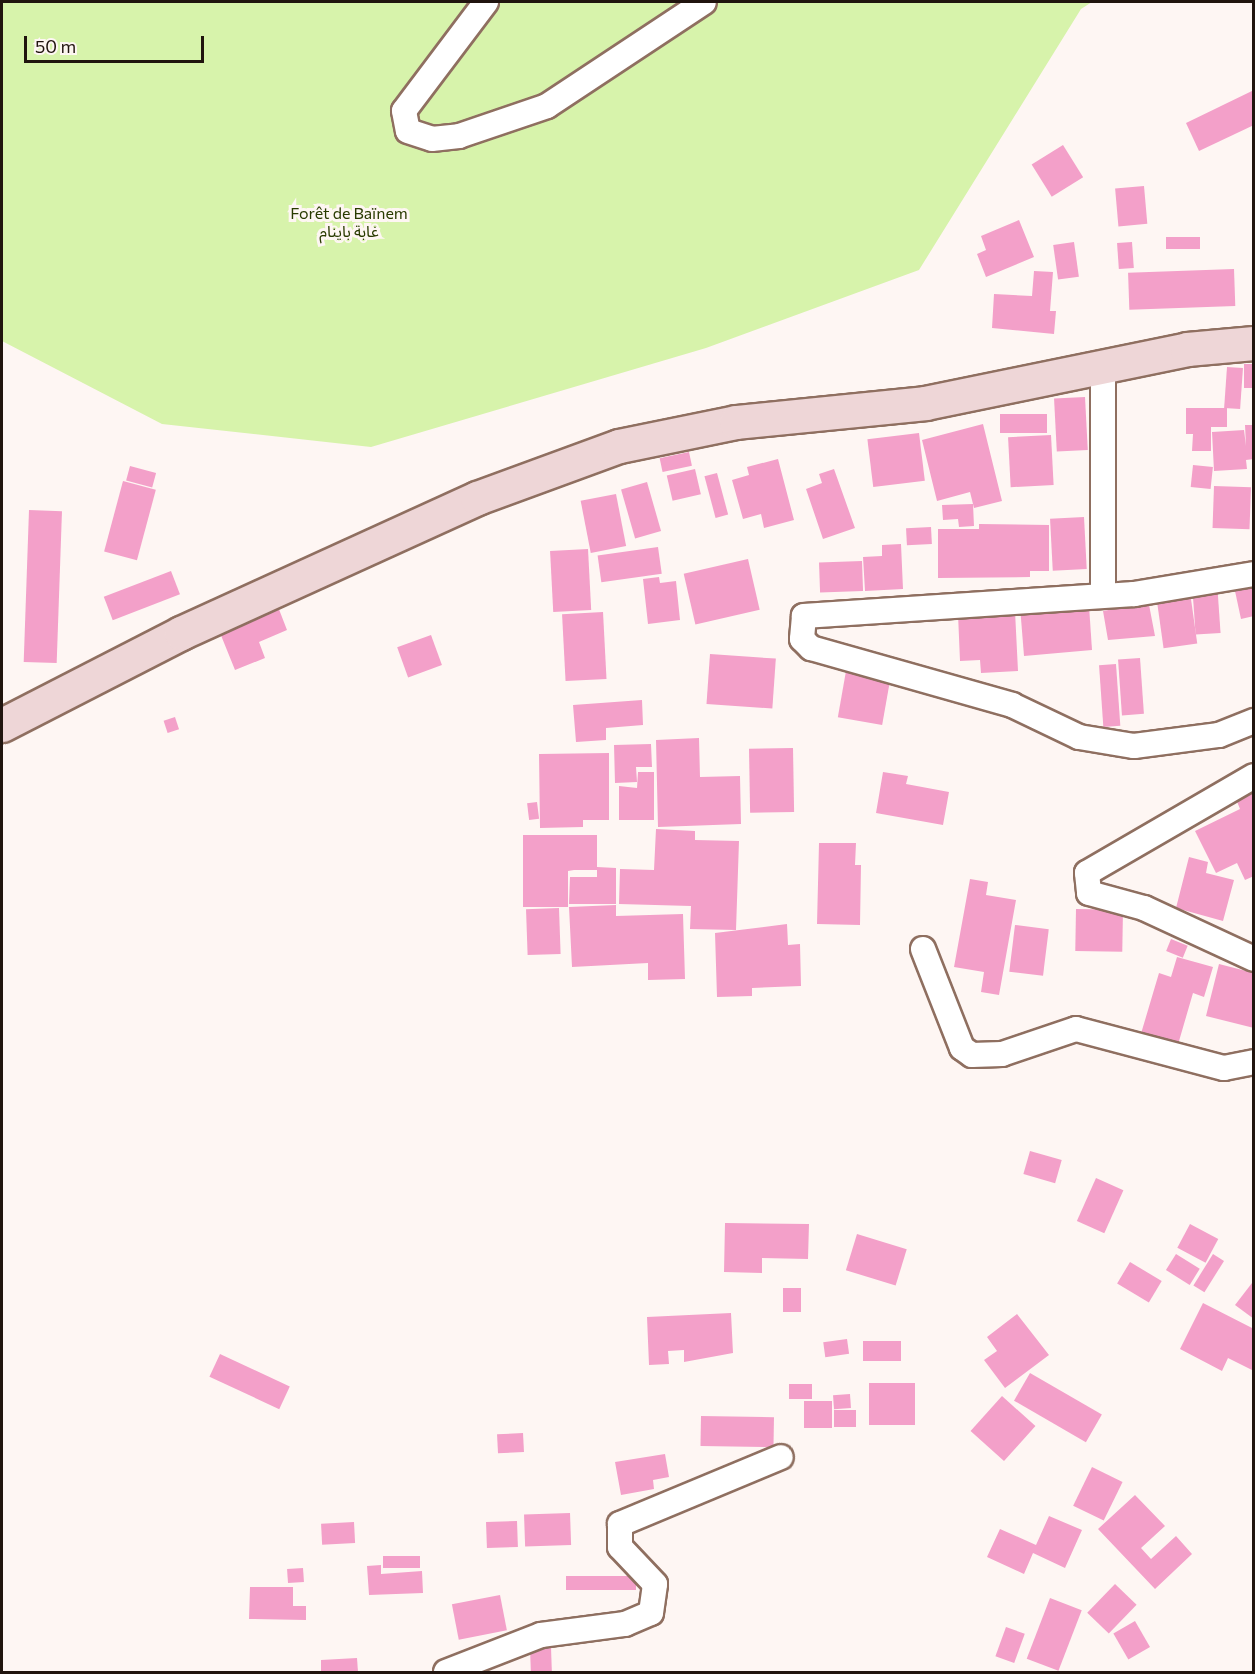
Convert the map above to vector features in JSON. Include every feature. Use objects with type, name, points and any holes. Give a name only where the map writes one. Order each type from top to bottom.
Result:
[{"type":"street","points":[[486,2],[404,111],[408,131],[432,139],[459,136],[548,106],[704,2]]},
{"type":"street","points":[[2,725],[181,633],[477,498],[619,446],[736,423],[925,402],[1187,349],[1254,343]]},
{"type":"street","points":[[1103,366],[1103,593]]},
{"type":"street","points":[[1254,574],[1134,594],[1103,593],[804,616],[802,639],[811,648],[1012,705],[1079,737],[1134,746],[1219,735],[1254,721]]},
{"type":"street","points":[[1254,776],[1087,873],[1089,893],[1144,908],[1254,959]]},
{"type":"street","points":[[923,950],[962,1047],[972,1055],[1002,1054],[1076,1029],[1224,1068],[1254,1062]]},
{"type":"street","points":[[446,1672],[542,1635],[625,1624],[651,1613],[655,1584],[620,1547],[620,1524],[782,1457]]},
{"type":"green space","name":"Forêt de Baïnem غابة باينام","points":[[2,2],[1092,2],[1081,9],[919,270],[706,348],[371,447],[162,424],[2,341]]},
{"type":"building","points":[[1254,90],[1254,125],[1199,151],[1186,123]]},
{"type":"building","points":[[1063,145],[1083,177],[1052,197],[1032,165]]},
{"type":"building","points":[[1144,186],[1147,224],[1118,226],[1115,189]]},
{"type":"building","points":[[1019,220],[1034,257],[986,277],[977,254],[986,250],[981,236]]},
{"type":"building","points":[[1166,237],[1200,237],[1200,249],[1166,249]]},
{"type":"building","points":[[1074,242],[1079,277],[1058,280],[1053,245]]},
{"type":"building","points":[[1132,242],[1134,268],[1119,269],[1117,243]]},
{"type":"building","points":[[1234,269],[1235,306],[1129,310],[1128,273]]},
{"type":"building","points":[[1034,271],[1053,272],[1050,311],[1056,311],[1054,334],[992,328],[994,294],[1032,296]]},
{"type":"building","points":[[1244,364],[1254,364],[1254,388],[1244,388]]},
{"type":"building","points":[[1227,367],[1243,368],[1240,409],[1224,408]]},
{"type":"building","points":[[1085,397],[1088,450],[1057,452],[1054,399]]},
{"type":"building","points":[[1186,408],[1227,408],[1227,427],[1211,427],[1211,451],[1192,451],[1193,434],[1186,434]]},
{"type":"building","points":[[1000,414],[1047,414],[1047,433],[1000,433]]},
{"type":"building","points":[[983,424],[1002,501],[974,508],[970,492],[937,501],[922,440]]},
{"type":"building","points":[[1245,425],[1254,425],[1254,459],[1246,460],[1247,469],[1214,471],[1212,432],[1244,430],[1246,446]]},
{"type":"building","points":[[919,433],[925,481],[873,487],[867,439]]},
{"type":"building","points":[[1051,435],[1054,485],[1011,487],[1008,437]]},
{"type":"building","points":[[689,452],[692,466],[663,472],[660,458]]},
{"type":"building","points":[[778,459],[794,520],[764,528],[761,514],[743,519],[732,480],[749,475],[747,467]]},
{"type":"building","points":[[1193,465],[1213,467],[1211,489],[1191,487]]},
{"type":"building","points":[[130,466],[156,473],[152,487],[126,480]]},
{"type":"building","points":[[695,469],[701,494],[673,501],[667,476]]},
{"type":"building","points":[[834,469],[855,528],[823,539],[806,489],[822,483],[819,474]]},
{"type":"building","points":[[717,473],[728,515],[716,518],[704,476]]},
{"type":"building","points":[[123,481],[156,490],[137,560],[104,552]]},
{"type":"building","points":[[647,482],[661,531],[635,538],[621,489]]},
{"type":"building","points":[[1214,486],[1251,487],[1250,529],[1213,528]]},
{"type":"building","points":[[616,494],[626,546],[591,553],[581,501]]},
{"type":"building","points":[[973,504],[974,526],[959,527],[958,519],[943,520],[942,505]]},
{"type":"building","points":[[29,510],[62,511],[57,663],[24,662]]},
{"type":"building","points":[[1084,517],[1087,569],[1053,571],[1050,519]]},
{"type":"building","points":[[979,524],[1049,525],[1049,571],[1030,571],[1030,577],[938,578],[938,529],[979,529]]},
{"type":"building","points":[[931,527],[932,544],[907,545],[906,528]]},
{"type":"building","points":[[901,544],[903,589],[865,591],[863,557],[882,556],[882,545]]},
{"type":"building","points":[[658,547],[662,574],[601,582],[598,555]]},
{"type":"building","points":[[588,549],[591,610],[553,612],[550,551]]},
{"type":"building","points":[[748,559],[760,610],[695,625],[684,574]]},
{"type":"building","points":[[862,561],[863,591],[820,592],[819,563]]},
{"type":"building","points":[[171,571],[180,594],[113,620],[104,597]]},
{"type":"building","points":[[1254,573],[1254,616],[1241,619],[1232,577]]},
{"type":"building","points":[[659,577],[660,583],[676,581],[680,620],[648,624],[643,579]]},
{"type":"building","points":[[1217,582],[1221,633],[1196,635],[1192,584]]},
{"type":"building","points":[[1146,589],[1155,636],[1108,640],[1103,611],[1114,609],[1112,595]]},
{"type":"building","points":[[1088,591],[1092,650],[1024,656],[1020,606]]},
{"type":"building","points":[[1190,592],[1197,643],[1164,648],[1156,597]]},
{"type":"building","points":[[275,599],[287,630],[259,642],[265,658],[235,670],[216,623]]},
{"type":"building","points":[[1015,611],[1018,671],[981,673],[980,660],[960,661],[958,614]]},
{"type":"building","points":[[603,612],[607,679],[566,681],[562,614]]},
{"type":"building","points":[[431,635],[442,665],[408,677],[397,647]]},
{"type":"building","points":[[710,654],[776,659],[772,708],[707,704]]},
{"type":"building","points":[[1140,658],[1144,714],[1122,715],[1118,660]]},
{"type":"building","points":[[1116,664],[1120,726],[1103,727],[1099,665]]},
{"type":"building","points":[[846,671],[890,679],[882,725],[838,717]]},
{"type":"building","points":[[642,700],[643,725],[606,728],[606,740],[576,742],[573,705]]},
{"type":"building","points":[[175,717],[179,729],[168,733],[164,721]]},
{"type":"building","points":[[699,738],[700,777],[740,776],[741,824],[658,827],[656,740]]},
{"type":"building","points":[[651,744],[652,767],[636,767],[637,782],[615,783],[614,745]]},
{"type":"building","points":[[793,748],[794,812],[750,813],[749,749]]},
{"type":"building","points":[[609,753],[609,820],[583,820],[583,827],[540,828],[539,754]]},
{"type":"building","points":[[638,772],[654,772],[654,820],[619,820],[619,786],[637,788]]},
{"type":"building","points":[[883,772],[908,776],[906,784],[949,792],[943,825],[876,813]]},
{"type":"building","points":[[1254,790],[1254,876],[1245,880],[1237,863],[1216,873],[1195,831],[1240,809],[1236,799]]},
{"type":"building","points":[[537,802],[539,819],[529,820],[527,803]]},
{"type":"building","points":[[656,829],[695,831],[695,840],[739,841],[736,930],[690,929],[691,906],[619,904],[620,869],[654,870]]},
{"type":"building","points":[[523,835],[597,835],[597,867],[616,868],[616,904],[569,904],[570,877],[597,877],[597,870],[574,870],[568,871],[568,907],[523,907]]},
{"type":"building","points":[[819,843],[856,843],[855,865],[861,865],[860,925],[817,924]]},
{"type":"building","points":[[1189,857],[1208,862],[1206,873],[1234,880],[1223,921],[1176,908]]},
{"type":"building","points":[[970,879],[988,882],[986,895],[1016,900],[999,995],[981,992],[984,972],[954,967]]},
{"type":"building","points":[[616,905],[616,916],[683,914],[685,979],[648,980],[648,963],[572,967],[569,907]]},
{"type":"building","points":[[559,908],[561,954],[528,955],[526,909]]},
{"type":"building","points":[[1076,909],[1123,910],[1122,952],[1075,951]]},
{"type":"building","points":[[787,924],[788,945],[800,944],[801,986],[752,988],[752,996],[717,997],[715,933]]},
{"type":"building","points":[[1015,925],[1049,929],[1043,976],[1009,972]]},
{"type":"building","points":[[1171,939],[1188,946],[1183,958],[1166,951]]},
{"type":"building","points":[[1177,957],[1213,967],[1204,997],[1193,993],[1177,1048],[1140,1037],[1159,973],[1171,977]]},
{"type":"building","points":[[1219,964],[1254,973],[1254,1028],[1206,1016]]},
{"type":"building","points":[[1030,1151],[1062,1160],[1055,1183],[1023,1174]]},
{"type":"building","points":[[1096,1178],[1123,1190],[1104,1233],[1077,1221]]},
{"type":"building","points":[[725,1223],[809,1224],[808,1259],[762,1258],[762,1273],[724,1272]]},
{"type":"building","points":[[1190,1224],[1218,1239],[1206,1263],[1177,1248]]},
{"type":"building","points":[[857,1234],[907,1249],[896,1286],[846,1270]]},
{"type":"building","points":[[1176,1254],[1200,1269],[1190,1285],[1166,1270]]},
{"type":"building","points":[[1213,1254],[1224,1261],[1204,1292],[1193,1285]]},
{"type":"building","points":[[1130,1262],[1162,1281],[1149,1302],[1117,1283]]},
{"type":"building","points":[[1252,1283],[1254,1284],[1254,1319],[1235,1305]]},
{"type":"building","points":[[783,1288],[801,1288],[801,1312],[783,1312]]},
{"type":"building","points":[[1203,1303],[1254,1329],[1254,1371],[1228,1358],[1222,1371],[1180,1349]]},
{"type":"building","points":[[731,1313],[733,1353],[684,1362],[684,1350],[668,1351],[669,1364],[649,1365],[647,1317]]},
{"type":"building","points":[[1017,1314],[1049,1355],[1005,1388],[984,1360],[997,1351],[987,1337]]},
{"type":"building","points":[[847,1339],[849,1354],[825,1357],[823,1342]]},
{"type":"building","points":[[863,1341],[901,1341],[901,1361],[863,1361]]},
{"type":"building","points":[[220,1354],[290,1387],[279,1409],[209,1377]]},
{"type":"building","points":[[1030,1373],[1102,1414],[1086,1442],[1014,1401]]},
{"type":"building","points":[[869,1383],[915,1383],[915,1425],[869,1425]]},
{"type":"building","points":[[789,1384],[812,1384],[812,1399],[789,1399]]},
{"type":"building","points":[[850,1394],[851,1408],[834,1409],[833,1395]]},
{"type":"building","points":[[1002,1396],[1035,1426],[1004,1461],[971,1431]]},
{"type":"building","points":[[804,1401],[832,1401],[832,1428],[804,1428]]},
{"type":"building","points":[[834,1410],[856,1410],[856,1427],[834,1427]]},
{"type":"building","points":[[701,1416],[774,1417],[773,1447],[700,1446]]},
{"type":"building","points":[[523,1433],[524,1452],[498,1453],[497,1434]]},
{"type":"building","points":[[665,1454],[669,1477],[653,1480],[654,1489],[621,1495],[615,1462]]},
{"type":"building","points":[[1092,1467],[1123,1482],[1104,1521],[1073,1506]]},
{"type":"building","points":[[1135,1495],[1165,1526],[1141,1548],[1151,1559],[1176,1536],[1192,1554],[1155,1589],[1098,1529]]},
{"type":"building","points":[[570,1513],[571,1545],[525,1547],[524,1515]]},
{"type":"building","points":[[1049,1516],[1082,1530],[1065,1568],[1033,1553],[1024,1574],[987,1557],[1000,1529],[1036,1545]]},
{"type":"building","points":[[517,1521],[518,1547],[487,1548],[486,1522]]},
{"type":"building","points":[[354,1522],[355,1543],[322,1545],[321,1524]]},
{"type":"building","points":[[383,1556],[420,1556],[420,1568],[383,1568]]},
{"type":"building","points":[[381,1565],[381,1574],[422,1571],[423,1593],[369,1595],[367,1566]]},
{"type":"building","points":[[303,1568],[304,1582],[288,1583],[287,1569]]},
{"type":"building","points":[[566,1576],[636,1576],[636,1590],[566,1590]]},
{"type":"building","points":[[1115,1584],[1137,1605],[1109,1634],[1087,1613]]},
{"type":"building","points":[[250,1587],[293,1587],[293,1606],[306,1606],[306,1620],[249,1619]]},
{"type":"building","points":[[500,1595],[507,1630],[459,1640],[452,1604]]},
{"type":"building","points":[[1050,1598],[1082,1610],[1058,1671],[1027,1659]]},
{"type":"building","points":[[1135,1621],[1150,1647],[1128,1659],[1113,1634]]},
{"type":"building","points":[[1006,1627],[1025,1634],[1014,1663],[995,1656]]},
{"type":"building","points":[[551,1647],[552,1672],[531,1672],[530,1648]]},
{"type":"building","points":[[357,1658],[358,1672],[321,1672],[321,1660]]}]
